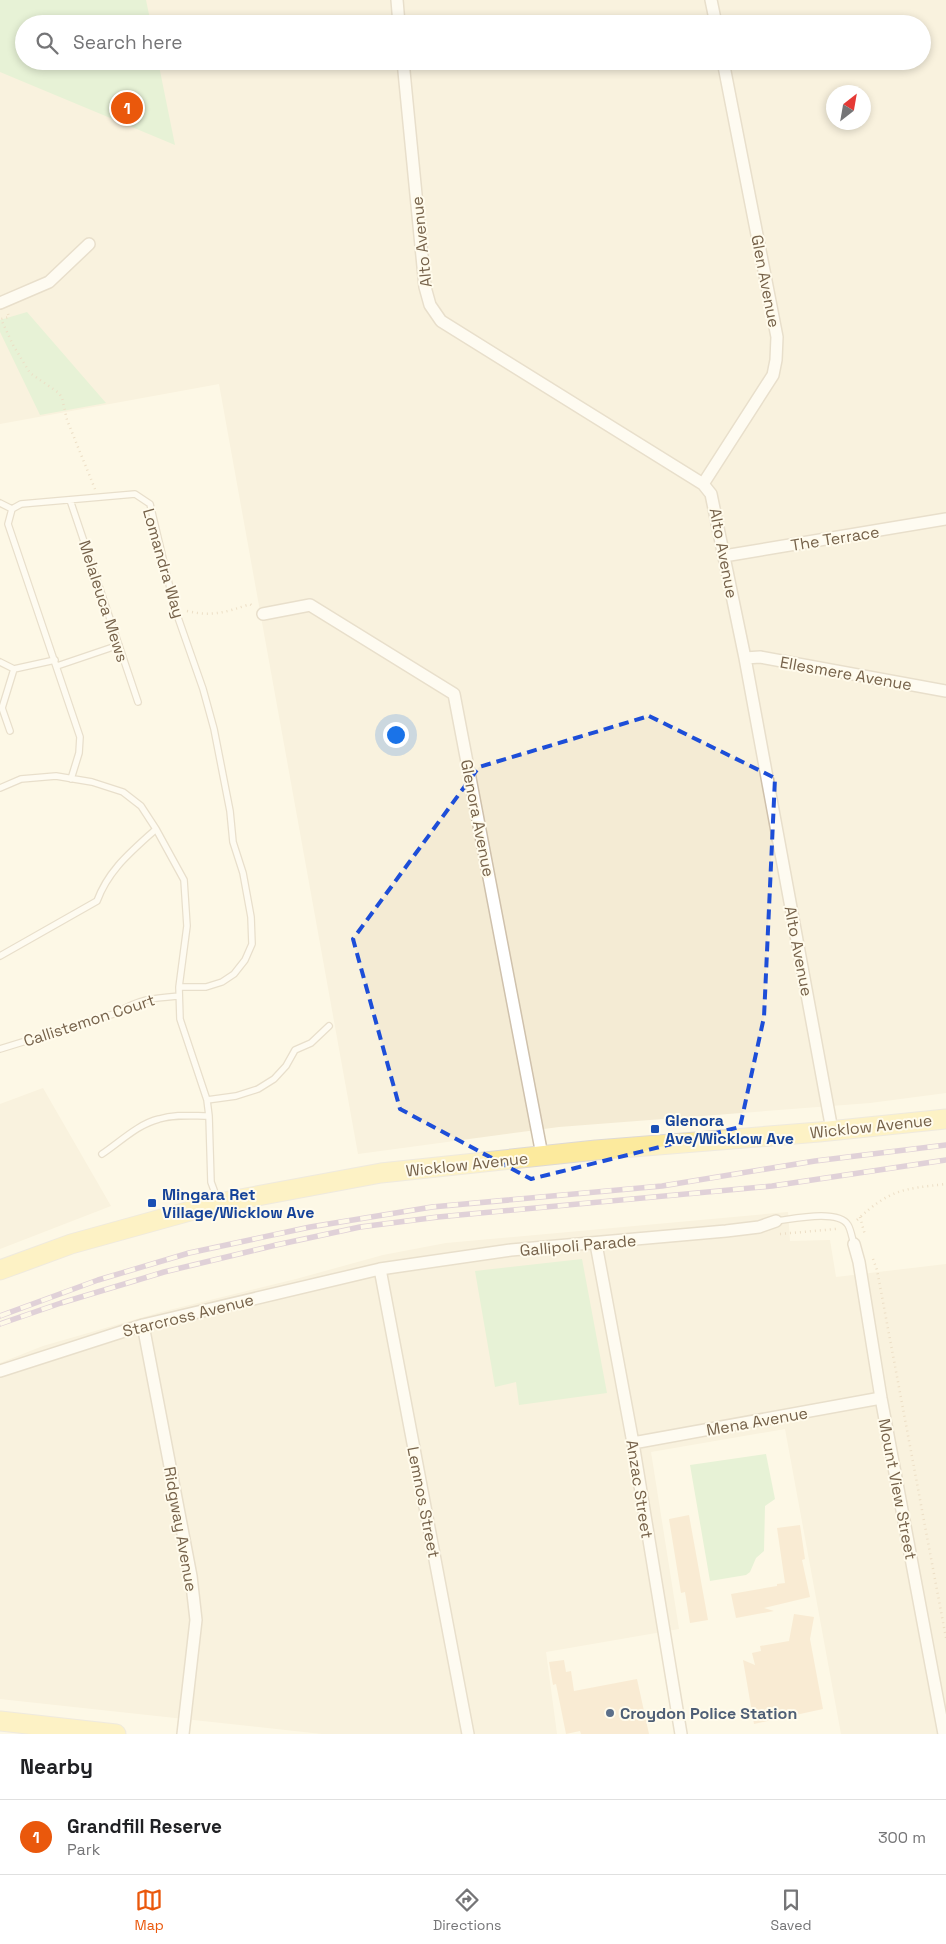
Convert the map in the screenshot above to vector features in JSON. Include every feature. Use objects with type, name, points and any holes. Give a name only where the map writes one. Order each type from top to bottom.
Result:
[{"type":"main road","name":"Wicklow Avenue","points":[[0,1270],[71,1244],[219,1203],[381,1173],[542,1156],[946,1119]]},
{"type":"main road","points":[[0,1721],[116,1734]]},
{"type":"street","points":[[397,0],[398,15]]},
{"type":"street","points":[[711,0],[714,15]]},
{"type":"street","name":"Alto Avenue","points":[[404,70],[425,286],[430,305],[442,321],[703,484],[712,494],[745,658],[832,1130]]},
{"type":"street","name":"Glen Avenue","points":[[703,484],[773,375],[776,360],[777,337],[725,70]]},
{"type":"street","points":[[2,302],[49,282],[88,244]]},
{"type":"street","name":"The Terrace","points":[[724,556],[946,519]]},
{"type":"street","name":"Glenora Avenue","points":[[263,614],[310,605],[454,694],[542,1156]]},
{"type":"street","name":"Ellesmere Avenue","points":[[745,658],[760,657],[946,691]]},
{"type":"street","name":"Gallipoli Parade","points":[[380,1269],[512,1250],[726,1231],[764,1225],[776,1221]]},
{"type":"street","name":"Anzac Street","points":[[596,1244],[633,1443],[681,1734]]},
{"type":"street","name":"Mount View Street","points":[[854,1244],[859,1262],[880,1398],[944,1734]]},
{"type":"street","name":"Starcross Avenue","points":[[0,1371],[143,1325],[380,1269]]},
{"type":"street","name":"Lemnos Street","points":[[380,1269],[468,1734]]},
{"type":"street","name":"Ridgway Avenue","points":[[143,1325],[191,1576],[196,1620],[183,1734]]},
{"type":"street","name":"Mena Avenue","points":[[633,1443],[880,1398]]},
{"type":"lane","name":"Lomandra Way","points":[[12,509],[21,504],[135,494],[150,504],[175,608],[203,689],[214,729],[230,811],[233,842],[244,874],[251,917],[252,944],[245,960],[234,974],[222,982],[206,987],[179,987]]},
{"type":"lane","name":"Melaleuca Mews","points":[[70,500],[138,702]]},
{"type":"lane","points":[[0,503],[12,509],[8,524],[80,737],[79,753],[72,779]]},
{"type":"lane","points":[[57,666],[119,644]]},
{"type":"lane","points":[[0,662],[14,669],[55,660]]},
{"type":"lane","points":[[10,731],[2,708],[14,669]]},
{"type":"lane","points":[[0,788],[21,780],[56,776],[92,782],[123,792],[141,806],[184,880],[187,926],[179,987],[180,1019],[207,1100],[211,1182],[219,1203]]},
{"type":"lane","points":[[0,956],[97,901],[104,884],[119,863],[156,829]]},
{"type":"lane","name":"Callistemon Court","points":[[0,1049],[116,1013],[132,1003],[153,998],[179,996]]},
{"type":"lane","points":[[207,1100],[236,1096],[258,1089],[274,1079],[286,1066],[295,1050],[311,1043],[329,1026]]},
{"type":"lane","points":[[102,1154],[138,1129],[157,1119],[177,1116],[209,1116]]},
{"type":"lane","points":[[776,1221],[829,1216],[839,1218],[849,1228],[854,1244]]},
{"type":"path","points":[[2,302],[9,317],[2,319],[13,345],[30,373],[62,398],[68,420],[98,497]]},
{"type":"path","points":[[175,608],[203,614],[225,612],[250,604],[263,614]]},
{"type":"path","points":[[849,1228],[882,1198],[899,1191],[946,1184]]},
{"type":"path","points":[[860,1216],[867,1242]]},
{"type":"path","points":[[764,1225],[776,1235],[849,1228],[865,1235]]},
{"type":"path","points":[[872,1256],[877,1270],[946,1638]]},
{"type":"highlighted area","points":[[649,716],[775,778],[764,1017],[740,1127],[531,1179],[400,1109],[353,939],[479,767]]},
{"type":"shaded area","points":[[0,0],[946,0],[946,1093],[870,1103],[559,1127],[358,1154],[219,384],[0,424]]},
{"type":"shaded area","points":[[43,1088],[111,1206],[0,1249],[0,1104]]},
{"type":"shaded area","points":[[788,1212],[790,1241],[830,1240],[836,1277],[946,1264],[946,1734],[841,1734],[785,1429],[651,1452],[679,1629],[546,1652],[557,1734],[322,1734],[0,1699],[0,1363],[43,1346],[161,1312],[296,1279],[383,1255],[446,1243]]},
{"type":"green space","points":[[0,0],[146,0],[149,15],[15,15],[15,70],[160,70],[175,145],[0,72]]},
{"type":"green space","points":[[27,312],[106,403],[40,415],[0,332],[0,320]]},
{"type":"green space","points":[[582,1259],[607,1393],[519,1405],[516,1382],[495,1387],[475,1271]]},
{"type":"green space","points":[[766,1454],[775,1499],[765,1506],[764,1551],[756,1558],[750,1572],[746,1575],[710,1581],[690,1465]]},
{"type":"building","points":[[689,1515],[708,1620],[690,1623],[685,1592],[681,1593],[669,1519]]},
{"type":"building","points":[[800,1525],[805,1559],[802,1560],[810,1597],[764,1608],[774,1611],[736,1618],[731,1594],[785,1583],[777,1528]]},
{"type":"building","points":[[794,1614],[814,1617],[810,1639],[823,1709],[754,1724],[743,1660],[755,1665],[752,1653],[761,1651],[760,1646],[789,1641]]},
{"type":"building","points":[[564,1660],[566,1672],[571,1671],[574,1691],[637,1679],[649,1734],[581,1734],[580,1731],[566,1734],[556,1684],[553,1685],[549,1662]]},
{"type":"railway","points":[[0,1316],[98,1280],[189,1253],[310,1227],[432,1207],[662,1186],[815,1161],[946,1145]]},
{"type":"railway","points":[[0,1324],[61,1303],[164,1272],[360,1227],[438,1217],[772,1186],[946,1160]]},
{"type":"place","name":"Grandfill Reserve","points":[[127,108]]},
{"type":"place","name":"Glenora Ave/Wicklow Ave","points":[[655,1129]]},
{"type":"place","name":"Mingara Ret Village/Wicklow Ave","points":[[152,1203]]},
{"type":"place","name":"Croydon Police Station","points":[[610,1713]]}]
